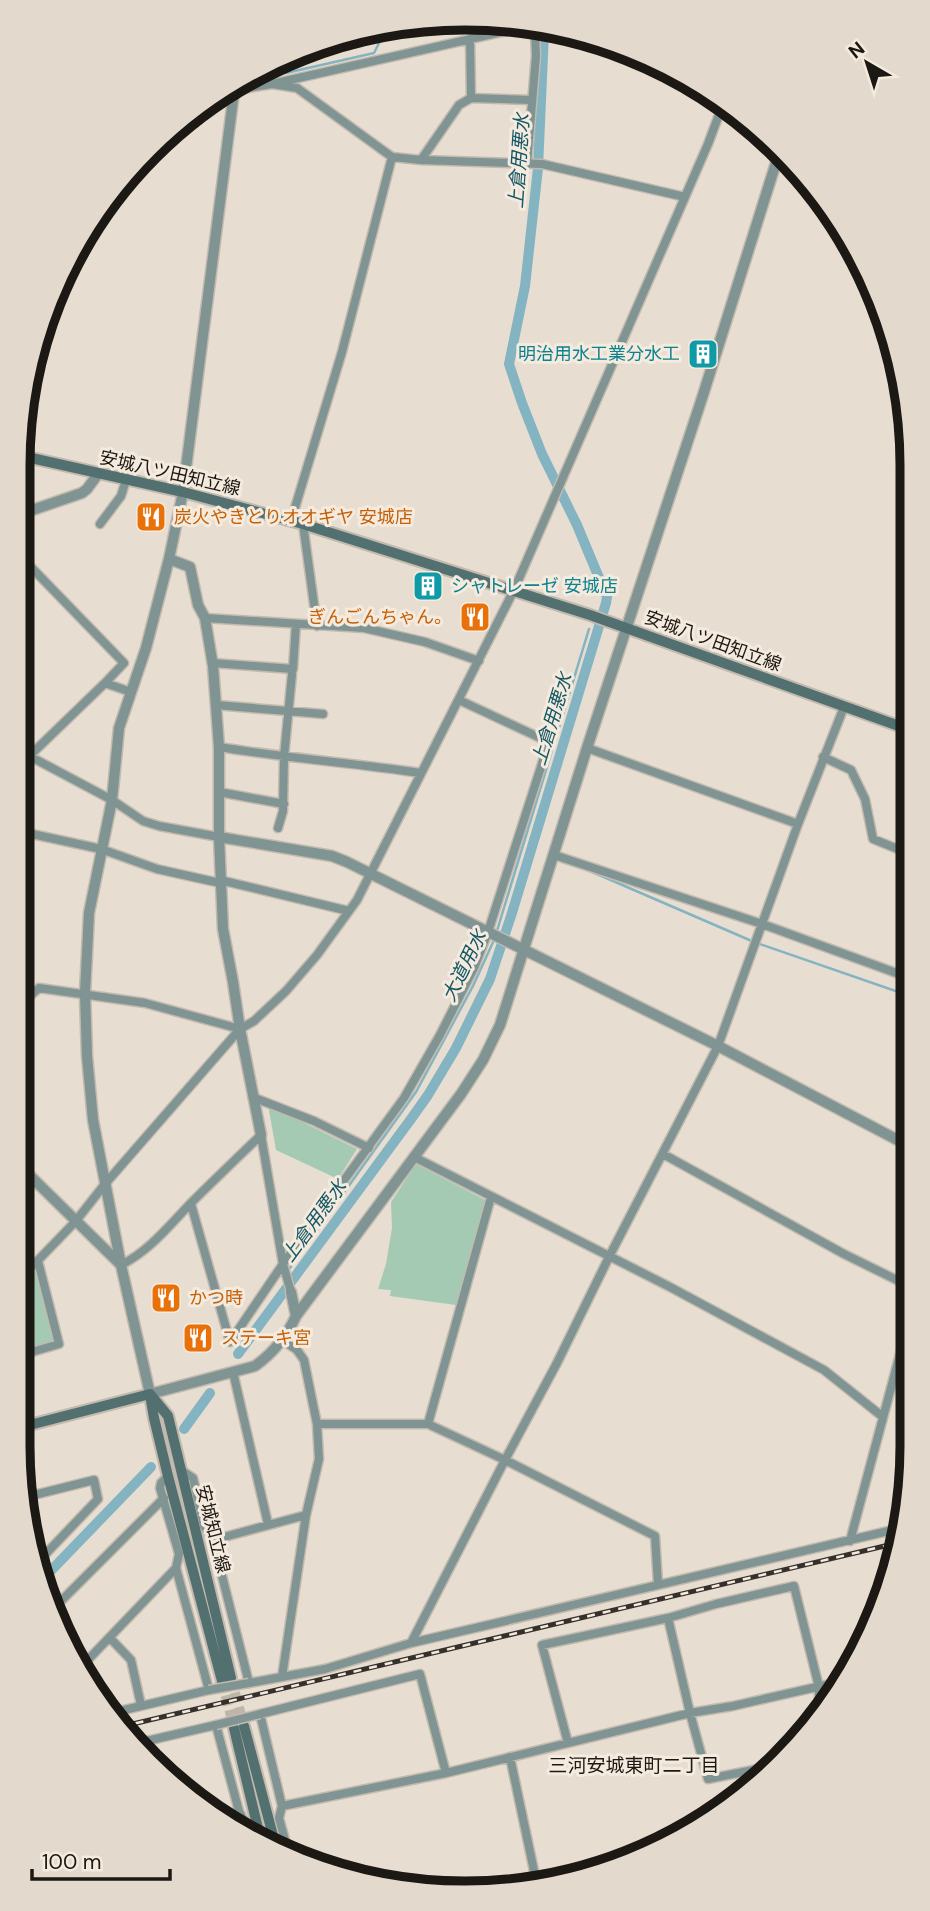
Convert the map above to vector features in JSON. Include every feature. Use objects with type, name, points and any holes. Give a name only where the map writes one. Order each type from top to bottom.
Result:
[{"type":"main road","name":"安城八ツ田知立線","points":[[30,458],[183,492],[291,520],[590,615],[900,726]]},
{"type":"main road","points":[[30,1425],[150,1394]]},
{"type":"main road","name":"安城知立線","points":[[150,1394],[168,1416],[227,1679],[168,1476],[150,1394]]},
{"type":"main road","points":[[259,1829],[239,1727],[273,1836]]},
{"type":"street","points":[[245,89],[501,32]]},
{"type":"street","points":[[530,163],[536,36]]},
{"type":"street","points":[[470,39],[471,99]]},
{"type":"street","points":[[272,84],[298,88],[392,156],[421,160],[542,164],[685,197]]},
{"type":"street","points":[[234,96],[183,492],[146,648],[119,728],[112,800],[89,913],[85,993],[93,1120],[121,1265],[150,1394],[255,1366],[266,1359],[461,1094],[483,1060],[499,1025],[524,950],[777,161]]},
{"type":"street","points":[[421,160],[459,105],[471,99],[531,100]]},
{"type":"street","points":[[30,1268],[75,1222],[240,1029],[254,1021],[286,991],[317,955],[357,900],[514,590],[720,112]]},
{"type":"street","points":[[291,520],[342,352],[392,156]]},
{"type":"street","points":[[30,511],[82,493],[98,474]]},
{"type":"street","points":[[100,524],[121,496],[126,480]]},
{"type":"street","points":[[303,524],[317,626]]},
{"type":"street","points":[[169,559],[190,567],[198,605],[205,618],[212,663],[219,747],[223,929],[283,1264],[296,1317]]},
{"type":"street","points":[[30,565],[124,663],[30,755]]},
{"type":"street","points":[[205,618],[364,628],[425,642],[479,661]]},
{"type":"street","points":[[278,828],[284,804],[284,757],[296,624]]},
{"type":"street","points":[[212,663],[291,669]]},
{"type":"street","points":[[105,683],[131,692]]},
{"type":"street","points":[[191,1204],[230,1342],[283,1264],[404,1098],[440,1034],[490,933],[549,742],[458,700]]},
{"type":"street","points":[[216,705],[323,714]]},
{"type":"street","points":[[411,1643],[718,1046],[798,824],[844,706]]},
{"type":"street","points":[[219,747],[421,773]]},
{"type":"street","points":[[587,748],[798,824]]},
{"type":"street","points":[[30,757],[151,823],[332,856],[718,1046],[900,1141]]},
{"type":"street","points":[[823,757],[851,770],[865,799],[873,839],[900,849]]},
{"type":"street","points":[[219,792],[284,804]]},
{"type":"street","points":[[30,834],[102,849],[156,869],[349,911]]},
{"type":"street","points":[[554,855],[900,974]]},
{"type":"street","points":[[30,996],[39,988],[85,993],[145,1003],[240,1029]]},
{"type":"street","points":[[255,1098],[314,1121],[369,1148]]},
{"type":"street","points":[[121,1265],[156,1241],[261,1135]]},
{"type":"street","points":[[663,1154],[844,1254],[900,1282]]},
{"type":"street","points":[[414,1157],[670,1287],[824,1370],[883,1417]]},
{"type":"street","points":[[30,1176],[121,1265]]},
{"type":"street","points":[[428,1424],[491,1197]]},
{"type":"street","points":[[30,1353],[60,1344],[37,1261]]},
{"type":"street","points":[[282,1340],[297,1350],[304,1360],[317,1424],[319,1459],[306,1515],[282,1677]]},
{"type":"street","points":[[850,1541],[900,1354]]},
{"type":"street","points":[[233,1372],[268,1524]]},
{"type":"street","points":[[317,1424],[428,1424],[505,1460],[655,1536],[658,1584]]},
{"type":"street","points":[[181,1470],[193,1478],[204,1526],[213,1539],[249,1683]]},
{"type":"street","points":[[168,1476],[160,1488],[179,1554],[176,1568],[209,1690]]},
{"type":"street","points":[[32,1495],[94,1480],[98,1499],[44,1556]]},
{"type":"street","points":[[59,1603],[164,1498]]},
{"type":"street","points":[[213,1539],[306,1515]]},
{"type":"street","points":[[119,1710],[209,1690],[325,1669],[411,1643],[892,1531]]},
{"type":"street","points":[[87,1661],[176,1568]]},
{"type":"street","points":[[568,1742],[542,1645],[668,1618],[794,1586],[819,1687],[819,1699]]},
{"type":"street","points":[[668,1618],[708,1779],[756,1769]]},
{"type":"street","points":[[110,1638],[131,1660],[141,1705]]},
{"type":"street","points":[[145,1741],[420,1674],[446,1773]]},
{"type":"street","points":[[282,1805],[446,1773],[690,1713],[829,1684]]},
{"type":"street","points":[[260,1714],[282,1805],[279,1818],[286,1842]]},
{"type":"street","points":[[216,1725],[240,1815],[245,1822]]},
{"type":"street","points":[[510,1757],[535,1876]]},
{"type":"street","points":[[236,1816],[240,1815]]},
{"type":"green space","points":[[268,1105],[357,1149],[338,1179],[276,1150]]},
{"type":"green space","points":[[416,1164],[485,1200],[456,1305],[390,1296],[391,1290],[378,1289],[386,1264],[392,1228],[391,1202]]},
{"type":"green space","points":[[34,1269],[37,1271],[55,1338],[51,1344],[30,1349],[30,1273]]},
{"type":"waterway","name":"上倉用悪水","points":[[238,1354],[428,1095],[456,1048],[490,979],[606,603],[607,597],[577,525],[542,454],[509,364],[525,286],[538,168],[544,37]]},
{"type":"waterway","points":[[282,70],[286,73],[374,53],[382,38]]},
{"type":"waterway","name":"大道用水","points":[[496,934],[589,629]]},
{"type":"waterway","points":[[590,871],[754,942],[900,993]]},
{"type":"waterway","name":"大道用水","points":[[287,1272],[416,1092],[473,986],[494,940]]},
{"type":"waterway","name":"上倉用悪水","points":[[184,1429],[210,1393]]},
{"type":"waterway","name":"上倉用悪水","points":[[49,1573],[151,1467]]},
{"type":"tunnel","points":[[231,1678],[244,1726]]},
{"type":"tunnel","points":[[222,1681],[234,1728]]},
{"type":"railway","points":[[131,1724],[888,1545]]},
{"type":"place","name":"明治用水工業分水工","points":[[703,354]]},
{"type":"place","name":"炭火やきとりオオギヤ 安城店","points":[[151,517]]},
{"type":"place","name":"シャトレーゼ 安城店","points":[[428,586]]},
{"type":"place","name":"ぎんごんちゃん。","points":[[475,617]]},
{"type":"place","name":"かつ時","points":[[166,1298]]},
{"type":"place","name":"ステーキ宮","points":[[198,1338]]},
{"type":"district","name":"三河安城東町二丁目","points":[[634,1765]]}]
